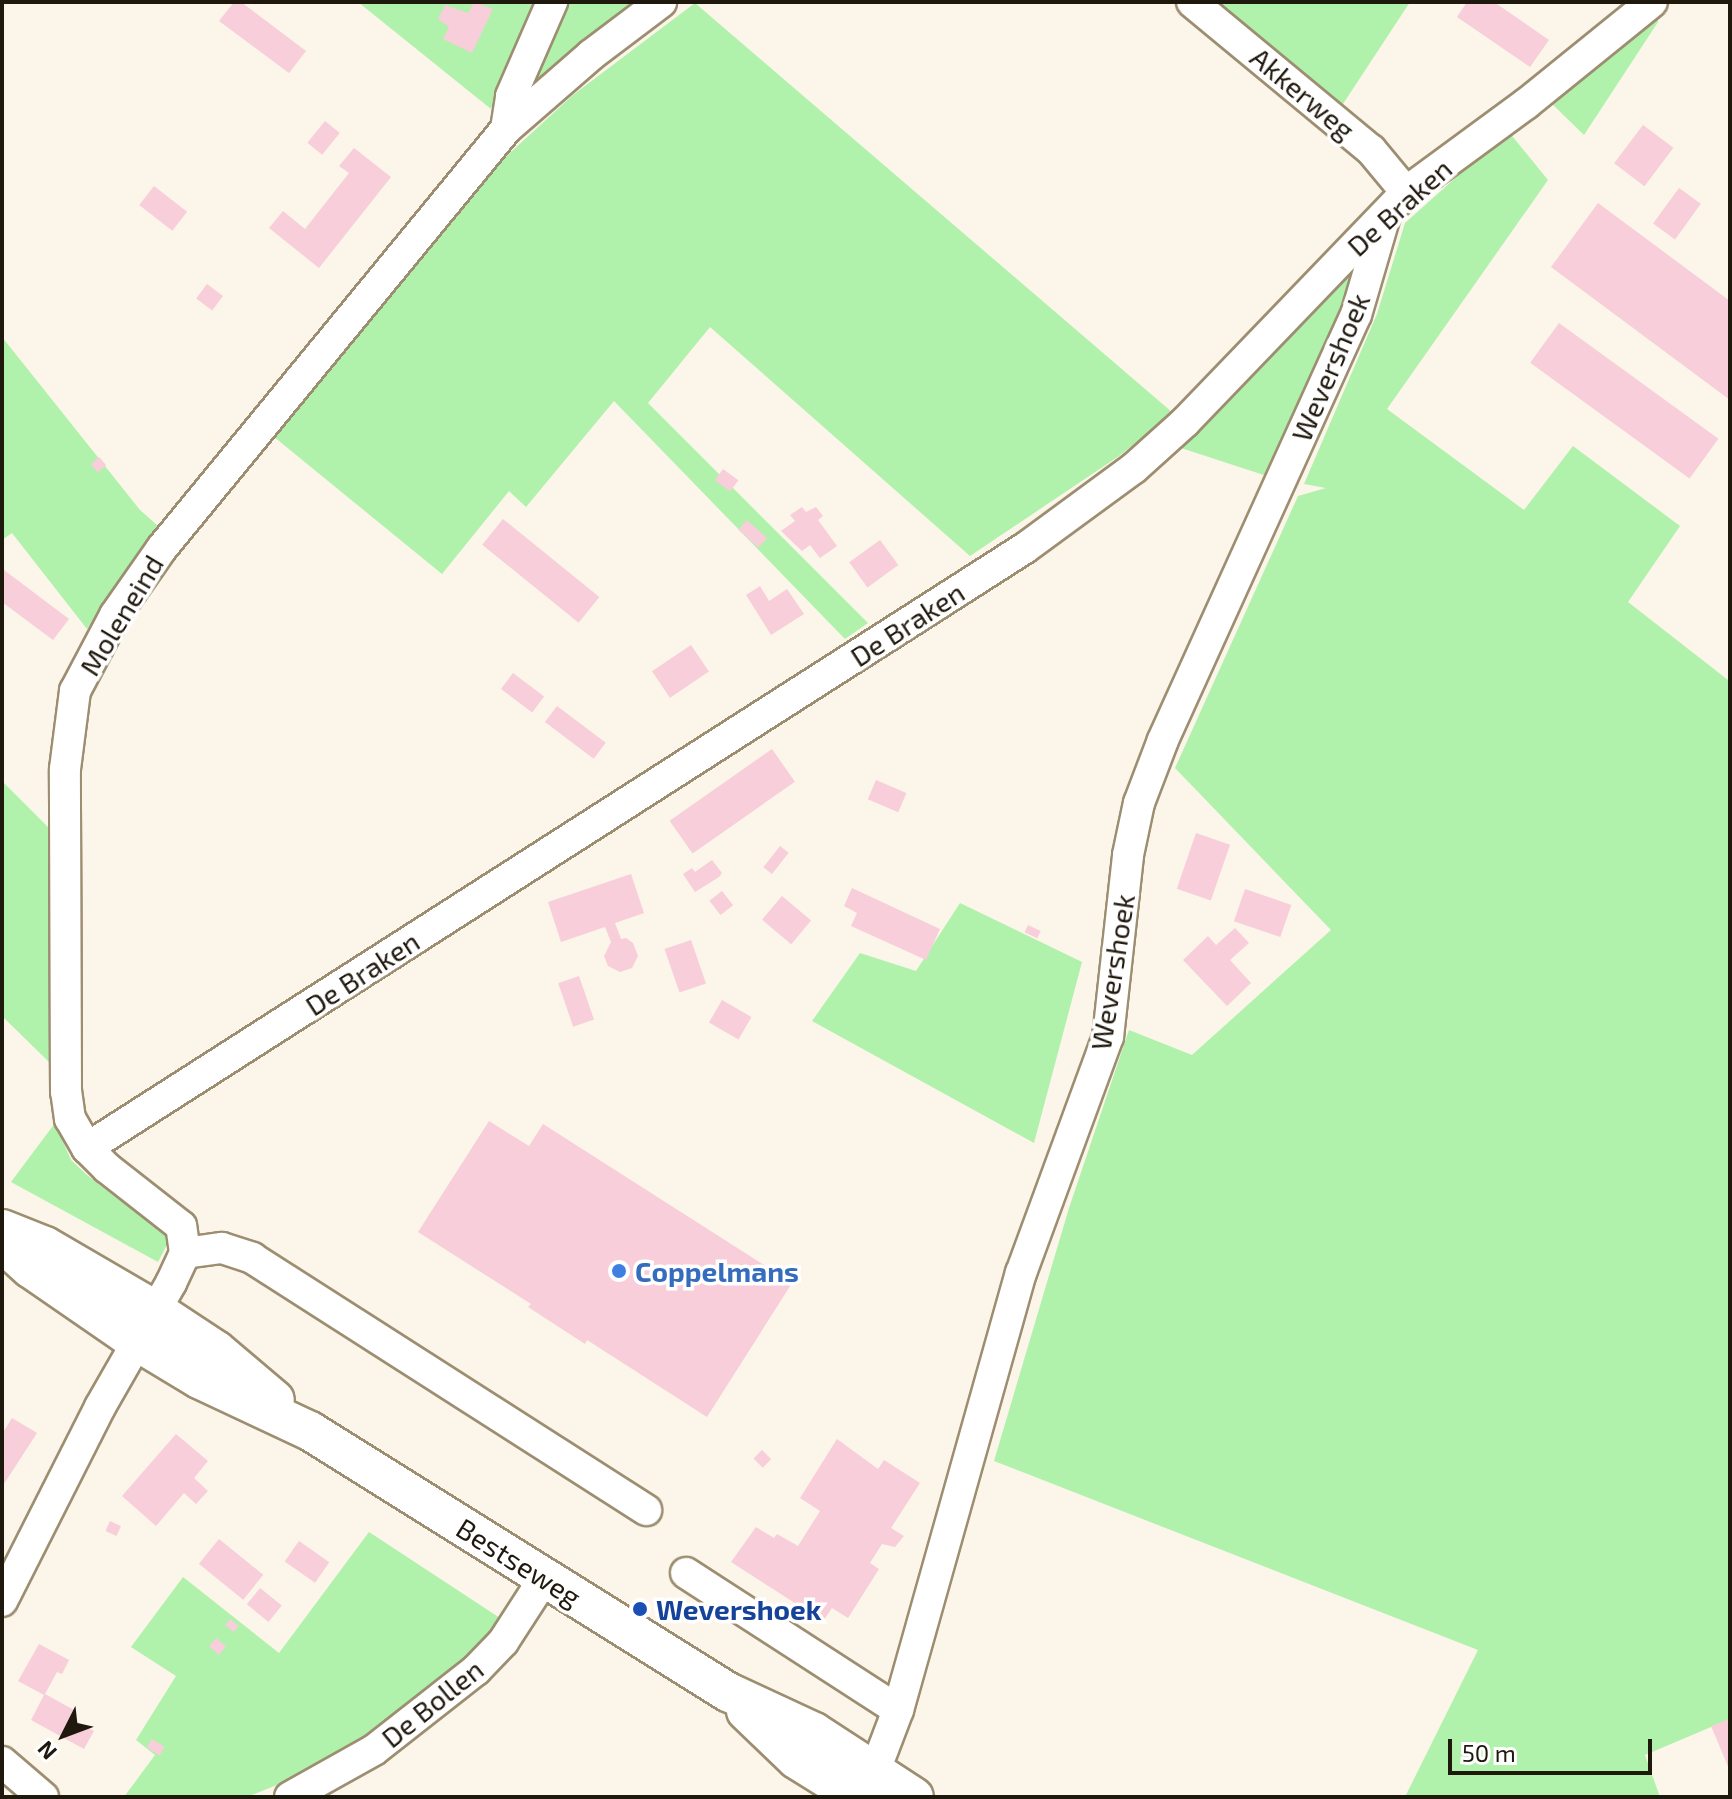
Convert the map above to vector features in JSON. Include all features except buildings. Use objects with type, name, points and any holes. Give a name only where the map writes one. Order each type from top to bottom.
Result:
[{"type":"main road","name":"Bestseweg","points":[[2,1229],[45,1246],[146,1326],[199,1379],[310,1431],[728,1692],[814,1732],[866,1788],[914,1797]]},
{"type":"main road","name":"Bestseweg","points":[[2,1243],[30,1268],[146,1326]]},
{"type":"street","name":"Moleneind","points":[[506,129],[511,96],[552,2]]},
{"type":"street","name":"Moleneind","points":[[185,1253],[181,1226],[87,1148],[70,1119],[66,1092],[65,769],[75,691],[115,615],[162,548],[506,129],[591,55],[661,2]]},
{"type":"street","name":"Akkerweg","points":[[1192,2],[1371,150],[1397,201]]},
{"type":"street","name":"De Braken","points":[[87,1148],[1025,548],[1134,468],[1185,422],[1397,201],[1526,104],[1652,2]]},
{"type":"street","name":"Wevershoek","points":[[866,1788],[898,1710],[1021,1273],[1108,1037],[1128,855],[1139,803],[1163,740],[1356,315],[1397,201]]},
{"type":"street","points":[[2,1601],[185,1253],[222,1248],[252,1258],[646,1510]]},
{"type":"street","points":[[686,1573],[898,1710]]},
{"type":"street","name":"De Bollen","points":[[290,1797],[374,1750],[476,1670],[503,1642],[545,1577]]},
{"type":"street","points":[[2,1762],[43,1797]]},
{"type":"green space","points":[[358,2],[539,2],[491,109]]},
{"type":"green space","points":[[564,2],[639,2],[532,88],[530,85]]},
{"type":"green space","points":[[1209,2],[1410,2],[1339,110]]},
{"type":"green space","points":[[695,3],[1173,413],[1119,456],[970,556],[710,327],[648,403],[868,623],[845,639],[614,401],[526,507],[509,491],[442,574],[268,432],[485,176],[573,95]]},
{"type":"green space","points":[[1658,16],[1658,22],[1584,135],[1546,98]]},
{"type":"green space","points":[[1508,131],[1548,180],[1387,409],[1524,510],[1573,446],[1680,526],[1628,602],[1730,679],[1730,1719],[1645,1755],[1660,1797],[1405,1797],[1478,1650],[994,1461],[1069,1208],[1129,1030],[1192,1055],[1331,930],[1175,768],[1298,496],[1326,488],[1304,484],[1377,314],[1405,223]]},
{"type":"green space","points":[[1362,252],[1346,307],[1270,477],[1181,448],[1219,412]]},
{"type":"green space","points":[[2,337],[140,510],[158,526],[87,629],[12,533],[2,540]]},
{"type":"green space","points":[[2,781],[48,827],[49,1062],[2,1016]]},
{"type":"green space","points":[[960,903],[1082,962],[1034,1143],[812,1021],[860,953],[916,971]]},
{"type":"green space","points":[[55,1123],[71,1160],[118,1199],[153,1216],[164,1227],[169,1241],[158,1262],[11,1182]]},
{"type":"green space","points":[[369,1532],[503,1620],[420,1699],[326,1765],[247,1797],[124,1797],[155,1755],[136,1740],[176,1676],[131,1647],[183,1577],[279,1653]]},
{"type":"place","name":"Coppelmans","points":[[619,1271]]},
{"type":"place","name":"Wevershoek","points":[[640,1609]]}]
